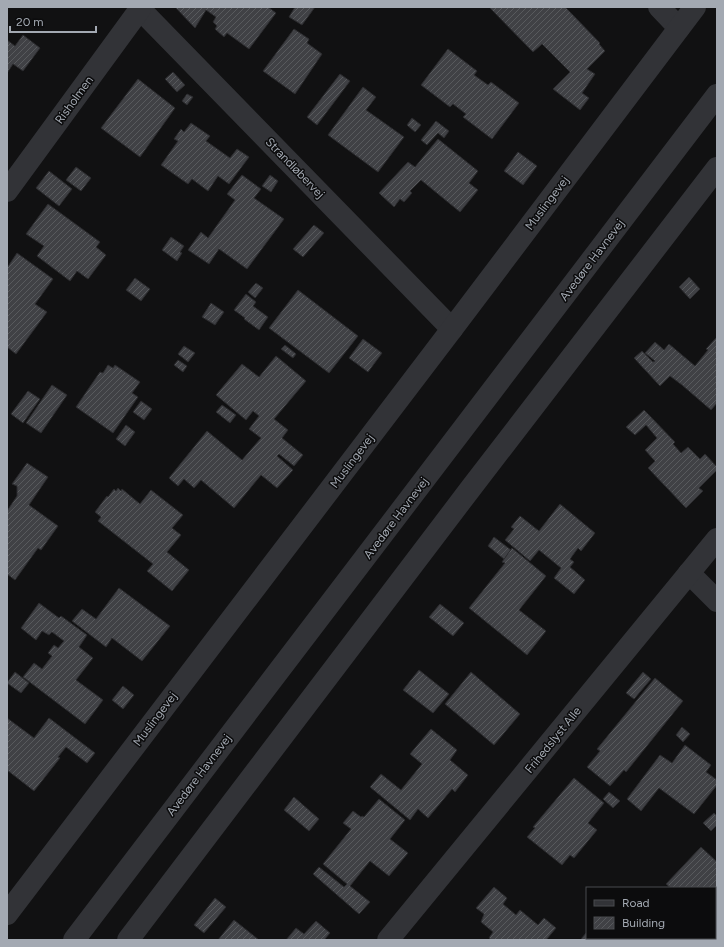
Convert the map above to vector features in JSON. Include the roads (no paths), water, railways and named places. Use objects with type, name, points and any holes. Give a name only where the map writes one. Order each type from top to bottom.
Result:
[{"type":"street","points":[[658,7],[679,28]]},
{"type":"street","name":"Muslingevej","points":[[7,914],[695,7]]},
{"type":"street","name":"Risholmen","points":[[7,191],[139,8]]},
{"type":"street","name":"Strandløbervej","points":[[139,8],[452,329]]},
{"type":"street","name":"Avedøre Havnevej","points":[[74,940],[717,95]]},
{"type":"street","points":[[128,940],[717,168]]},
{"type":"street","name":"Frihedslyst Alle","points":[[389,940],[717,539]]},
{"type":"street","points":[[689,573],[717,601]]}]
